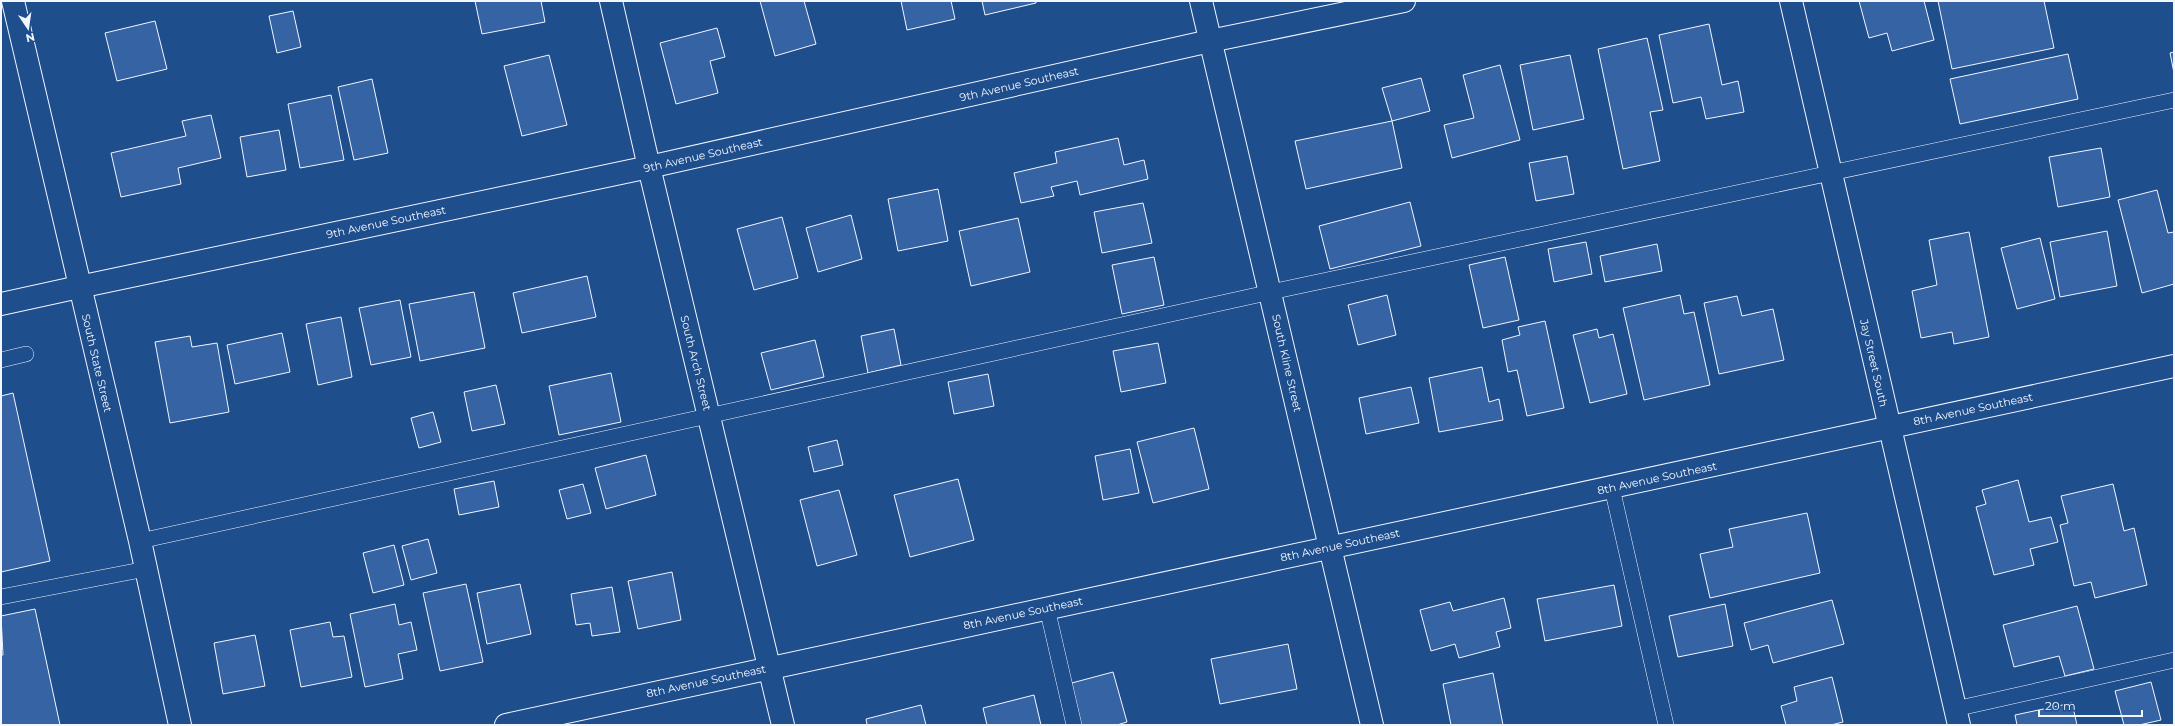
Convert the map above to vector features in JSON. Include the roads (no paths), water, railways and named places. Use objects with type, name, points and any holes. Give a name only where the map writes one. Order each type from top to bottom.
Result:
[{"type":"street","name":"South State Street","points":[[13,1],[79,287],[140,541],[180,725]]},
{"type":"street","name":"South Arch Street","points":[[611,1],[649,167],[783,725]]},
{"type":"street","name":"South Kline Street","points":[[1201,1],[1331,546],[1372,725]]},
{"type":"street","name":"9th Avenue Southeast","points":[[1,304],[649,167],[1210,41],[1404,1]]},
{"type":"street","name":"Jay Street South","points":[[1791,1],[1957,717]]},
{"type":"street","name":"8th Avenue Southeast","points":[[506,725],[1331,546],[1612,488],[2174,366]]},
{"type":"lane","points":[[140,541],[1271,292],[2174,100]]},
{"type":"lane","points":[[1,360],[26,354]]},
{"type":"lane","points":[[1612,488],[1666,725]]},
{"type":"lane","points":[[1,597],[146,569]]},
{"type":"lane","points":[[1047,608],[1074,725]]},
{"type":"lane","points":[[1957,717],[2174,660]]}]
